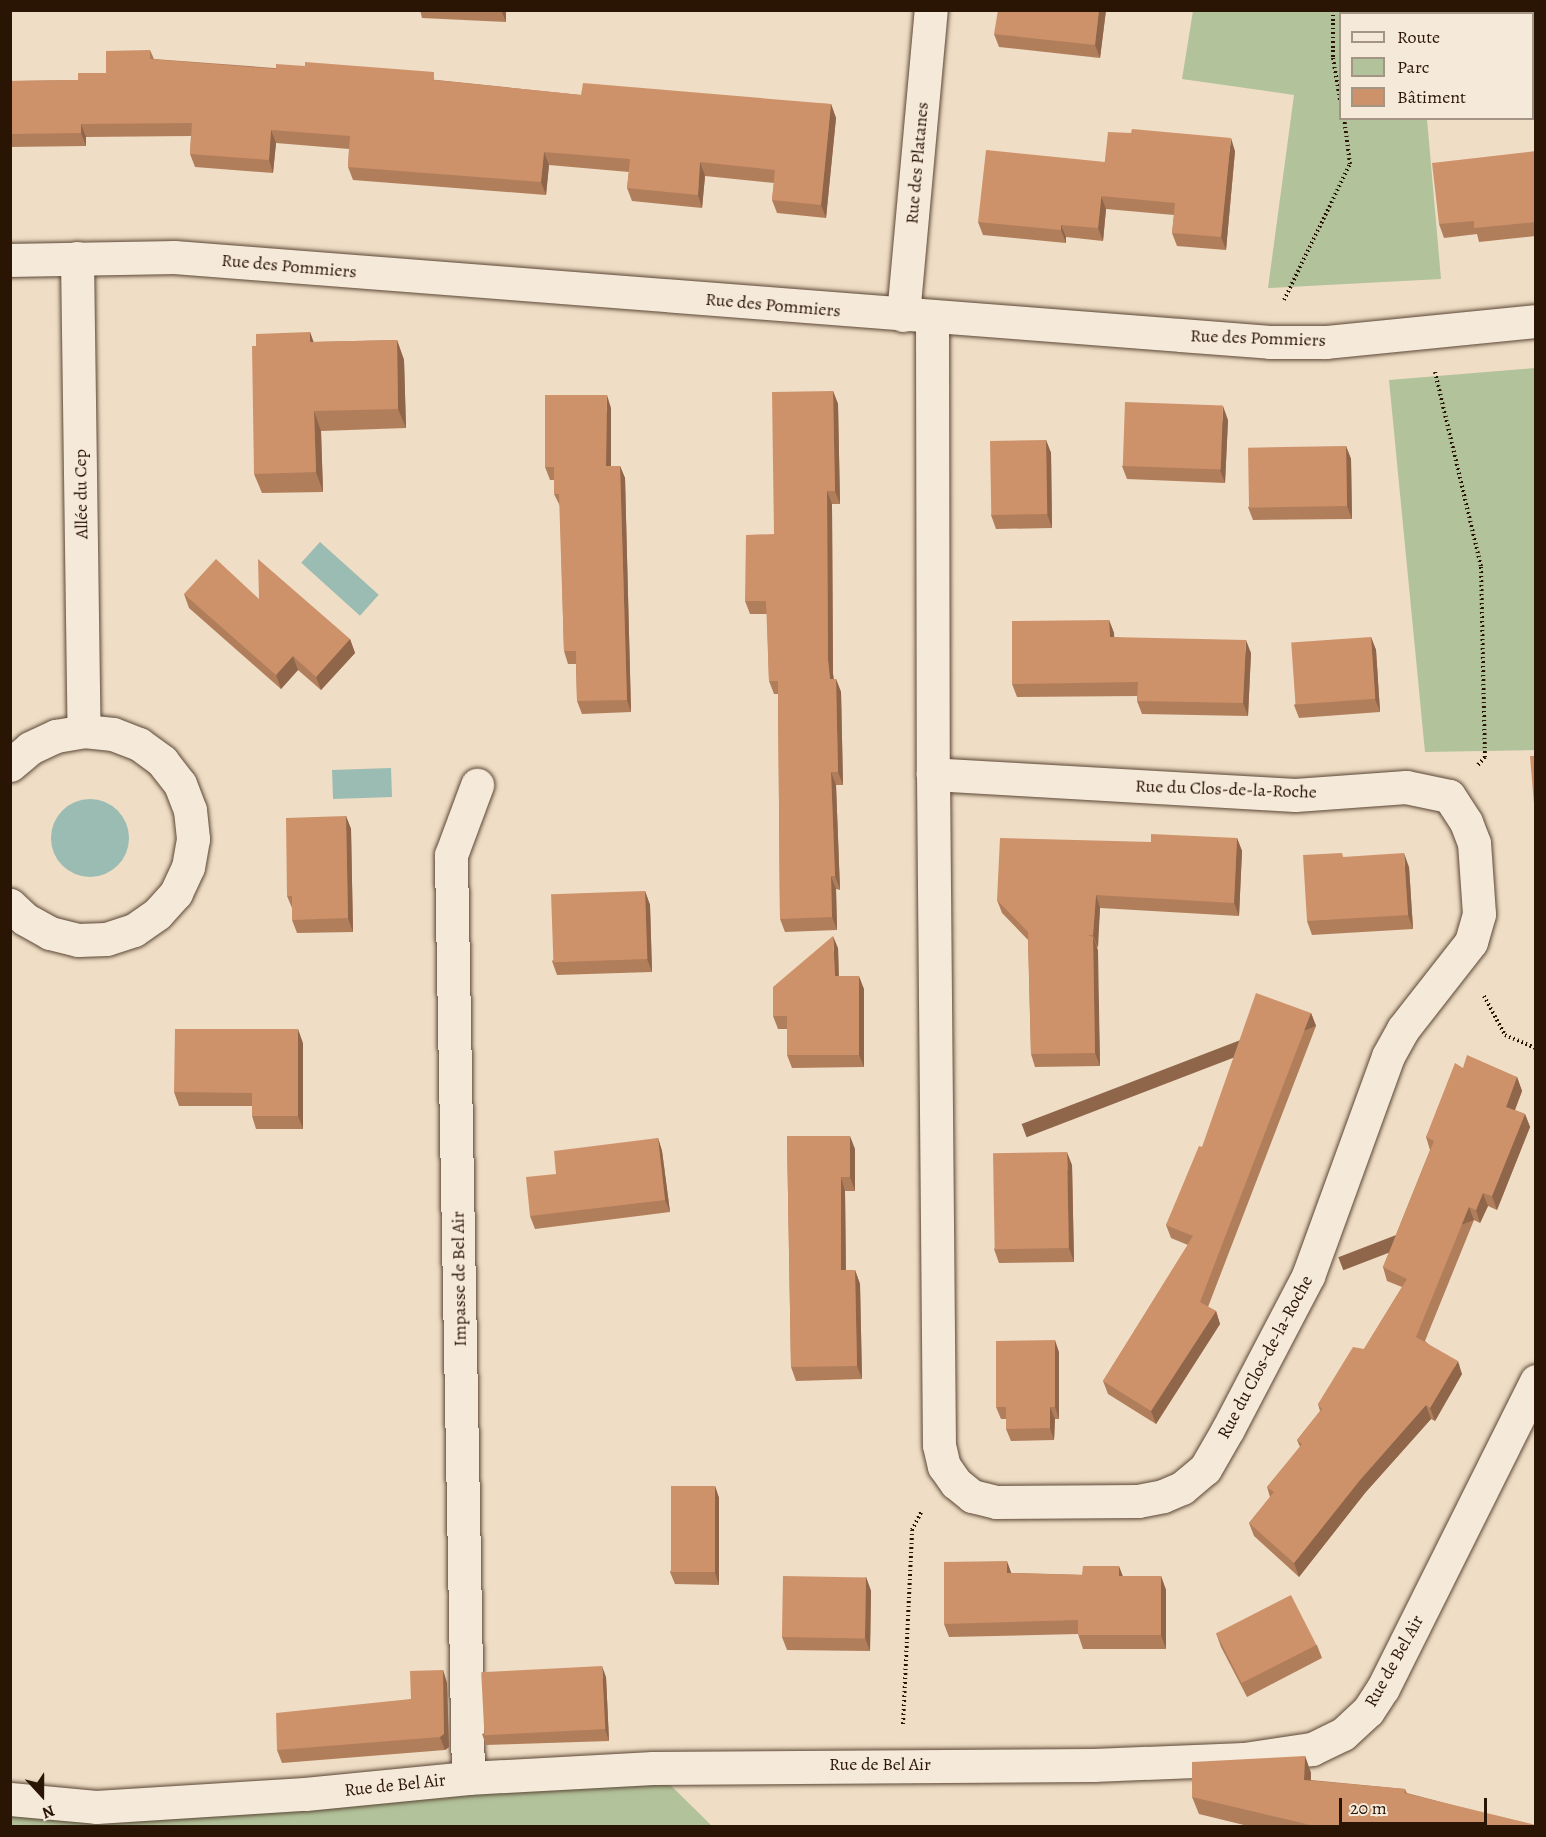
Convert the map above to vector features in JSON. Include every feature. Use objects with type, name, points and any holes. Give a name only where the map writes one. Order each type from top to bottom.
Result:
[{"type":"street","name":"Rue des Platanes","points":[[918,316],[931,10]]},
{"type":"street","name":"Rue des Pommiers","points":[[10,260],[174,257],[1270,342],[1326,342],[1536,321]]},
{"type":"street","name":"Allée du Cep","points":[[77,258],[84,731]]},
{"type":"street","points":[[918,316],[933,774],[939,1445],[944,1466]]},
{"type":"street","points":[[10,765],[30,748],[56,736],[84,731],[112,734],[139,744],[162,761],[180,784],[190,810],[193,839],[188,867],[176,893],[157,914],[134,930],[106,939],[78,940],[50,933],[25,919],[10,905]]},
{"type":"street","name":"Rue du Clos-de-la-Roche","points":[[933,774],[1295,795],[1406,787],[1449,796],[1467,822],[1474,843],[1479,914],[1474,933],[1456,965],[1422,1003],[1388,1056],[1308,1276],[1285,1325],[1204,1469],[1182,1488],[1138,1501],[996,1502],[972,1496],[956,1483],[944,1466]]},
{"type":"street","name":"Impasse de Bel Air","points":[[468,1778],[451,855],[477,785]]},
{"type":"street","name":"Rue de Bel Air","points":[[10,1799],[96,1807],[305,1794],[468,1778],[785,1764],[1093,1765],[1244,1759],[1312,1749],[1343,1734],[1368,1711],[1383,1688],[1536,1381]]},
{"type":"path","points":[[1333,10],[1333,58],[1339,90]]},
{"type":"path","points":[[1270,342],[1286,294],[1350,164],[1344,120]]},
{"type":"path","points":[[1425,332],[1481,567],[1485,757],[1449,796]]},
{"type":"path","points":[[1456,965],[1478,987],[1505,1035],[1536,1048]]},
{"type":"path","points":[[903,1728],[912,1530],[944,1466]]},
{"type":"green space","points":[[1193,11],[1429,11],[1339,12],[1339,120],[1427,120],[1441,279],[1268,288],[1294,95],[1182,79]]},
{"type":"green space","points":[[1535,368],[1535,750],[1425,752],[1389,380]]},
{"type":"green space","points":[[653,1768],[712,1826],[11,1826],[10,1798]]},
{"type":"water","points":[[320,542],[379,595],[360,616],[301,563]]},
{"type":"water","points":[[391,768],[392,797],[333,799],[332,770]]},
{"type":"water","points":[[82,799],[98,799],[112,805],[123,816],[129,830],[129,846],[123,860],[112,871],[98,877],[82,877],[68,871],[57,860],[51,846],[51,830],[57,816],[68,805]]},
{"type":"building","points":[[998,10],[1099,10],[1095,45],[994,34]]},
{"type":"building","points":[[1473,10],[1536,10],[1536,43],[1534,43],[1534,12],[1473,12]]},
{"type":"building","points":[[150,50],[150,59],[276,69],[276,64],[305,66],[305,62],[434,72],[434,80],[581,95],[583,83],[831,104],[821,205],[772,200],[775,170],[700,162],[698,195],[627,188],[630,159],[544,152],[541,182],[348,167],[350,136],[271,130],[269,160],[190,154],[192,123],[81,124],[81,133],[10,134],[10,81],[78,80],[78,73],[106,73],[106,51]]},
{"type":"building","points":[[1132,129],[1231,138],[1221,237],[1172,233],[1175,203],[1101,196],[1108,132],[1131,133]]},
{"type":"building","points":[[986,150],[1105,162],[1098,228],[1061,225],[1061,230],[978,222]]},
{"type":"building","points":[[1536,151],[1536,222],[1474,228],[1474,221],[1439,224],[1432,163]]},
{"type":"building","points":[[310,332],[310,342],[397,340],[398,409],[314,411],[316,472],[254,474],[252,346],[256,346],[256,334]]},
{"type":"building","points":[[833,391],[835,491],[827,491],[828,660],[830,679],[836,679],[838,772],[831,772],[835,876],[831,876],[832,917],[780,919],[778,681],[769,681],[766,601],[745,601],[746,535],[774,534],[772,392]]},
{"type":"building","points":[[545,395],[607,395],[606,466],[620,466],[627,700],[577,701],[576,651],[564,651],[559,494],[554,494],[554,467],[545,467]]},
{"type":"building","points":[[1125,402],[1223,405],[1221,469],[1123,466]]},
{"type":"building","points":[[1046,440],[1047,514],[991,515],[990,441]]},
{"type":"building","points":[[1346,446],[1347,506],[1249,508],[1248,448]]},
{"type":"building","points":[[216,559],[259,599],[258,559],[350,639],[316,677],[293,656],[276,675],[184,594]]},
{"type":"building","points":[[1109,620],[1110,637],[1246,640],[1243,703],[1137,701],[1138,682],[1012,684],[1012,621]]},
{"type":"building","points":[[1371,637],[1375,699],[1296,704],[1291,643]]},
{"type":"building","points":[[1530,756],[1536,756],[1536,828]]},
{"type":"building","points":[[346,816],[348,918],[292,920],[292,896],[287,896],[286,818]]},
{"type":"building","points":[[1151,834],[1237,838],[1234,903],[1096,895],[1093,935],[1088,935],[1093,937],[1095,1053],[1031,1054],[1028,932],[997,900],[1000,838],[1151,842]]},
{"type":"building","points":[[1342,853],[1343,857],[1404,853],[1408,915],[1307,921],[1303,855]]},
{"type":"building","points":[[645,891],[647,959],[553,962],[551,894]]},
{"type":"building","points":[[833,936],[835,976],[859,976],[859,1055],[787,1055],[787,1016],[773,1016],[773,987]]},
{"type":"building","points":[[1256,993],[1311,1013],[1200,1302],[1216,1311],[1151,1411],[1103,1381],[1193,1236],[1166,1225],[1199,1146],[1202,1147]]},
{"type":"building","points":[[175,1029],[298,1029],[298,1116],[252,1116],[252,1093],[174,1092]]},
{"type":"building","points":[[1467,1055],[1517,1077],[1506,1107],[1525,1114],[1492,1196],[1483,1193],[1476,1210],[1469,1207],[1416,1337],[1458,1361],[1430,1408],[1426,1405],[1360,1480],[1294,1563],[1249,1523],[1274,1492],[1267,1487],[1302,1444],[1297,1440],[1322,1409],[1318,1404],[1353,1347],[1364,1349],[1407,1279],[1383,1267],[1434,1141],[1426,1137],[1455,1063],[1463,1068]]},
{"type":"building","points":[[787,1136],[850,1136],[850,1177],[841,1177],[841,1270],[855,1270],[857,1366],[791,1367]]},
{"type":"building","points":[[658,1138],[665,1200],[530,1216],[526,1177],[556,1174],[554,1151]]},
{"type":"building","points":[[1067,1152],[1069,1248],[995,1249],[993,1153]]},
{"type":"building","points":[[1055,1340],[1055,1407],[1050,1407],[1050,1428],[1006,1429],[1006,1407],[996,1407],[996,1341]]},
{"type":"building","points":[[671,1486],[715,1486],[715,1572],[671,1572]]},
{"type":"building","points":[[1007,1561],[1007,1573],[1082,1575],[1083,1566],[1119,1566],[1119,1576],[1161,1576],[1161,1635],[1078,1635],[1078,1620],[944,1624],[944,1562]]},
{"type":"building","points":[[783,1576],[866,1577],[865,1638],[782,1637]]},
{"type":"building","points":[[1291,1595],[1316,1645],[1242,1683],[1216,1633]]},
{"type":"building","points":[[602,1666],[605,1729],[484,1735],[481,1672]]},
{"type":"building","points":[[443,1670],[444,1734],[440,1737],[277,1750],[276,1713],[411,1699],[410,1671]]},
{"type":"building","points":[[1305,1756],[1304,1780],[1405,1789],[1404,1793],[1536,1825],[1536,1827],[1319,1827],[1192,1797],[1192,1762]]}]
